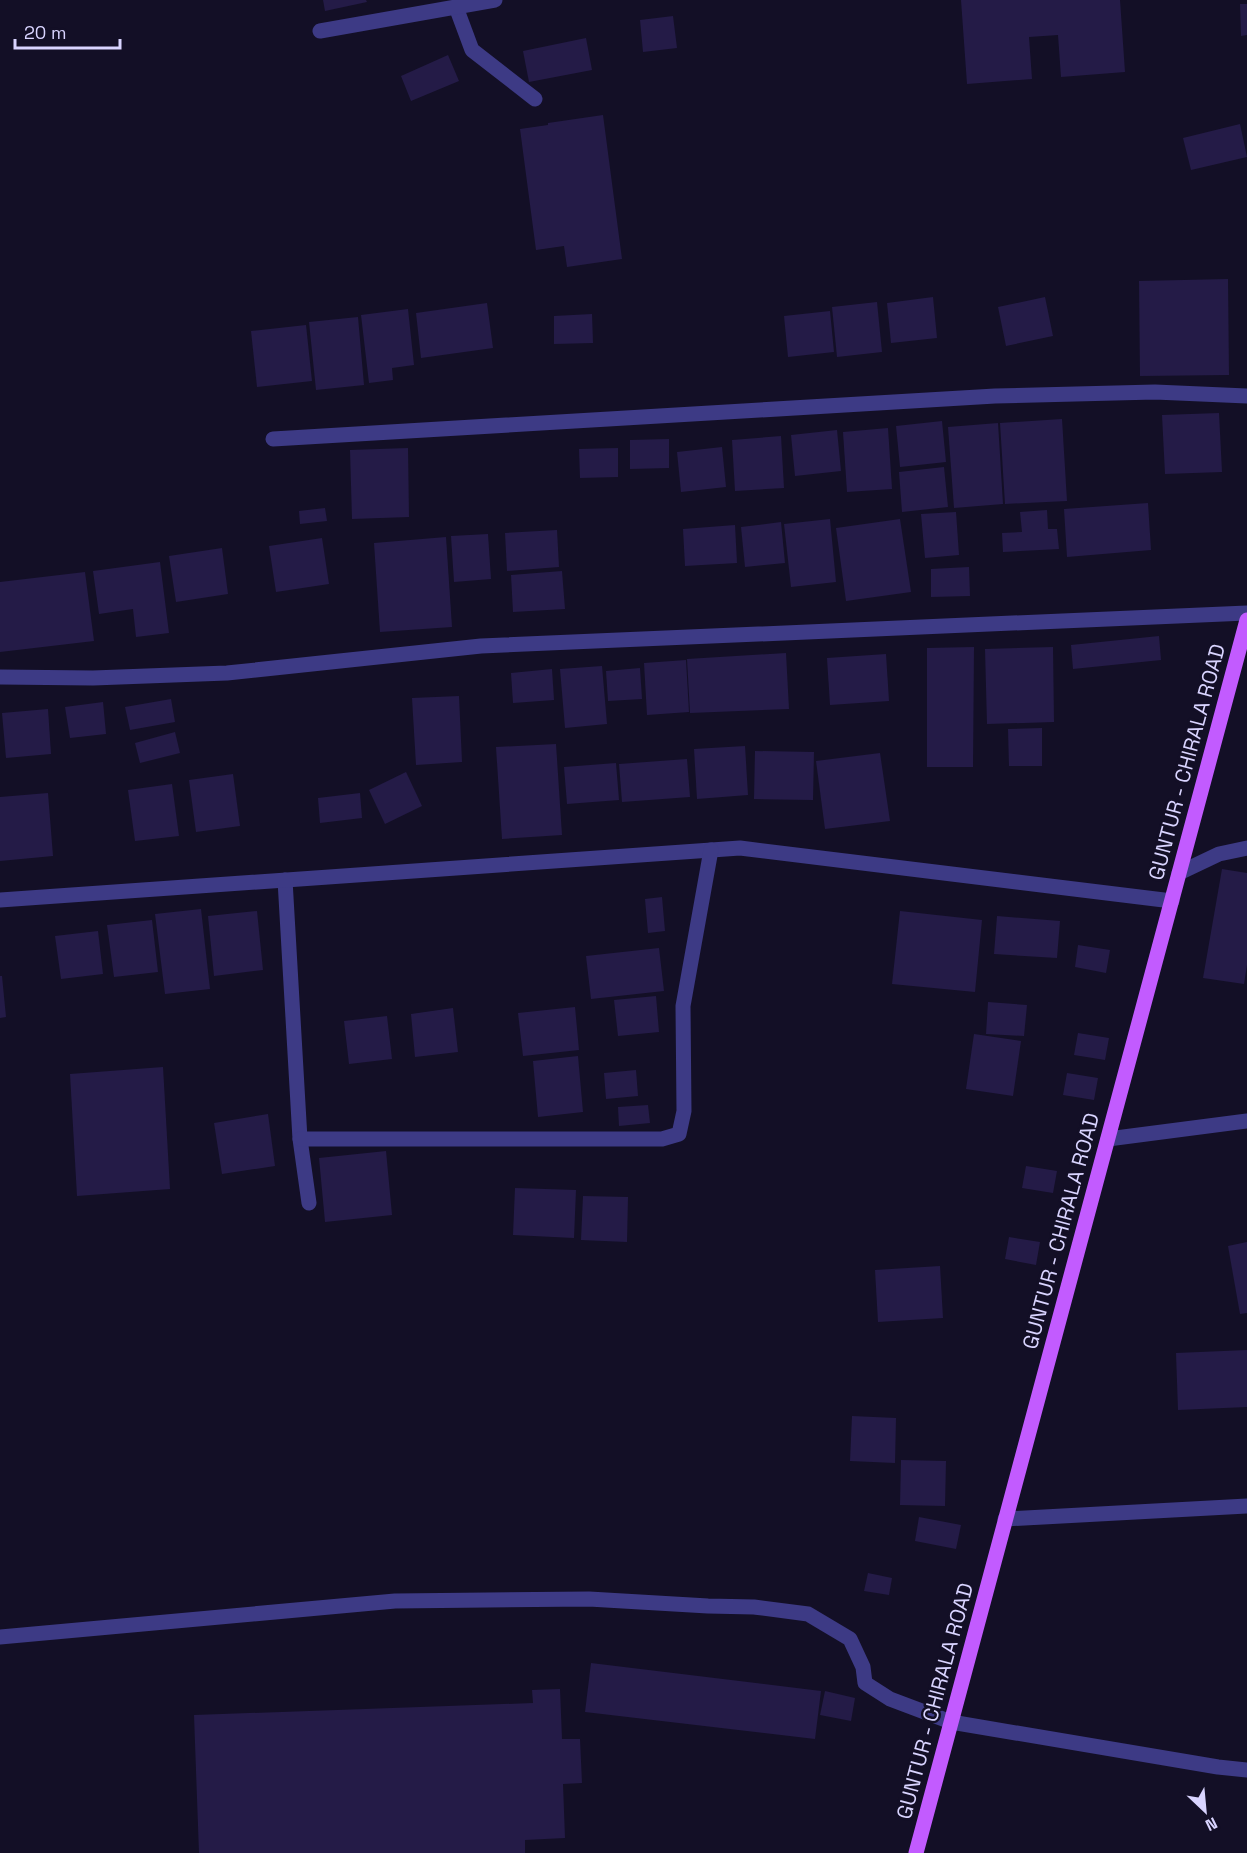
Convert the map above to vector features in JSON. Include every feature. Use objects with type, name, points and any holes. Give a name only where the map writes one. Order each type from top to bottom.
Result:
[{"type":"main road","name":"GUNTUR - CHIRALA ROAD","points":[[916,1853],[1247,621]]},
{"type":"street","points":[[320,31],[495,0]]},
{"type":"street","points":[[456,7],[472,50],[534,99]]},
{"type":"street","points":[[273,439],[995,396],[1155,392],[1247,396]]},
{"type":"street","points":[[0,677],[93,678],[227,673],[481,646],[1247,613]]},
{"type":"street","points":[[0,900],[740,848],[1172,901]]},
{"type":"street","points":[[1179,873],[1219,854],[1247,848]]},
{"type":"street","points":[[300,1139],[662,1139],[679,1134],[684,1111],[683,1006],[711,850]]},
{"type":"street","points":[[285,880],[300,1139],[309,1203]]},
{"type":"street","points":[[1107,1139],[1247,1121]]},
{"type":"street","points":[[1005,1519],[1247,1506]]},
{"type":"street","points":[[0,1637],[395,1601],[589,1599],[754,1607],[808,1614],[849,1639],[863,1667],[865,1683],[890,1699],[951,1722],[1247,1770]]},
{"type":"building","points":[[323,0],[366,0],[367,2],[325,11]]},
{"type":"building","points":[[961,0],[1120,0],[1125,72],[1061,77],[1058,35],[1029,37],[1032,79],[967,84]]},
{"type":"building","points":[[1240,4],[1247,4],[1247,35],[1241,36]]},
{"type":"building","points":[[673,16],[677,48],[643,52],[640,20]]},
{"type":"building","points":[[586,38],[592,70],[529,82],[523,51]]},
{"type":"building","points":[[448,55],[459,81],[411,101],[401,76]]},
{"type":"building","points":[[603,115],[622,259],[567,267],[564,246],[536,250],[520,129]]},
{"type":"building","points":[[1240,124],[1247,157],[1191,170],[1183,138]]},
{"type":"building","points":[[1228,279],[1229,375],[1140,376],[1139,281]]},
{"type":"building","points":[[933,297],[937,338],[891,343],[887,303]]},
{"type":"building","points":[[1045,297],[1053,336],[1006,346],[998,307]]},
{"type":"building","points":[[877,302],[882,352],[837,357],[832,307]]},
{"type":"building","points":[[487,303],[493,348],[421,358],[416,313]]},
{"type":"building","points":[[408,309],[414,365],[392,368],[393,380],[369,383],[361,315]]},
{"type":"building","points":[[830,311],[834,352],[788,357],[784,316]]},
{"type":"building","points":[[592,314],[593,343],[554,344],[554,316]]},
{"type":"building","points":[[358,317],[364,385],[316,390],[309,322]]},
{"type":"building","points":[[306,325],[312,381],[257,387],[251,331]]},
{"type":"building","points":[[1219,413],[1222,472],[1165,474],[1162,415]]},
{"type":"building","points":[[1062,419],[1067,501],[1005,504],[1000,423]]},
{"type":"building","points":[[942,421],[946,462],[900,467],[896,426]]},
{"type":"building","points":[[998,423],[1003,504],[954,508],[948,427]]},
{"type":"building","points":[[888,428],[892,489],[847,492],[843,432]]},
{"type":"building","points":[[837,430],[841,471],[795,476],[791,435]]},
{"type":"building","points":[[781,436],[784,488],[735,491],[732,440]]},
{"type":"building","points":[[669,439],[669,468],[630,469],[630,440]]},
{"type":"building","points":[[722,447],[726,487],[681,492],[677,452]]},
{"type":"building","points":[[408,448],[409,517],[352,519],[350,450]]},
{"type":"building","points":[[618,448],[618,477],[580,478],[579,449]]},
{"type":"building","points":[[944,467],[948,507],[902,512],[899,472]]},
{"type":"building","points":[[1148,503],[1151,550],[1067,557],[1064,509]]},
{"type":"building","points":[[325,508],[327,521],[300,524],[299,511]]},
{"type":"building","points":[[1047,510],[1048,529],[1057,529],[1059,549],[1003,552],[1002,533],[1022,532],[1020,512]]},
{"type":"building","points":[[956,512],[959,555],[925,558],[921,514]]},
{"type":"building","points":[[830,519],[836,582],[791,587],[784,524]]},
{"type":"building","points":[[900,519],[911,592],[846,601],[836,528]]},
{"type":"building","points":[[781,522],[785,563],[745,567],[741,527]]},
{"type":"building","points":[[735,525],[737,563],[685,566],[683,529]]},
{"type":"building","points":[[557,530],[559,567],[507,571],[505,533]]},
{"type":"building","points":[[488,534],[491,579],[454,582],[451,536]]},
{"type":"building","points":[[446,537],[452,627],[380,632],[374,543]]},
{"type":"building","points":[[322,538],[329,584],[276,592],[269,546]]},
{"type":"building","points":[[222,548],[228,594],[176,602],[169,556]]},
{"type":"building","points":[[160,562],[169,633],[136,637],[133,609],[99,614],[93,571]]},
{"type":"building","points":[[969,567],[970,596],[931,597],[931,569]]},
{"type":"building","points":[[562,571],[565,609],[513,612],[511,575]]},
{"type":"building","points":[[85,572],[94,641],[0,652],[0,582]]},
{"type":"building","points":[[1159,636],[1161,660],[1073,669],[1071,645]]},
{"type":"building","points":[[974,647],[973,767],[927,767],[927,648]]},
{"type":"building","points":[[1053,647],[1054,722],[987,724],[985,649]]},
{"type":"building","points":[[786,653],[789,709],[690,713],[687,659]]},
{"type":"building","points":[[886,654],[889,701],[830,705],[827,658]]},
{"type":"building","points":[[686,660],[689,712],[647,715],[644,663]]},
{"type":"building","points":[[602,666],[607,724],[565,728],[560,669]]},
{"type":"building","points":[[640,668],[642,699],[608,701],[606,671]]},
{"type":"building","points":[[552,669],[554,700],[513,703],[511,673]]},
{"type":"building","points":[[459,696],[462,762],[416,765],[412,698]]},
{"type":"building","points":[[171,699],[175,722],[130,730],[125,707]]},
{"type":"building","points":[[103,702],[106,734],[70,738],[65,707]]},
{"type":"building","points":[[48,709],[51,754],[6,758],[2,713]]},
{"type":"building","points":[[1042,728],[1042,766],[1009,766],[1008,729]]},
{"type":"building","points":[[175,732],[180,753],[140,763],[135,743]]},
{"type":"building","points":[[556,744],[562,835],[502,839],[496,747]]},
{"type":"building","points":[[745,746],[748,795],[697,799],[694,749]]},
{"type":"building","points":[[755,751],[814,752],[813,800],[754,799]]},
{"type":"building","points":[[880,753],[890,821],[825,829],[816,761]]},
{"type":"building","points":[[687,759],[690,797],[622,802],[619,764]]},
{"type":"building","points":[[616,763],[619,800],[567,804],[564,767]]},
{"type":"building","points":[[406,772],[422,806],[385,824],[369,790]]},
{"type":"building","points":[[233,774],[240,826],[196,832],[189,780]]},
{"type":"building","points":[[172,784],[179,836],[135,841],[128,790]]},
{"type":"building","points":[[48,793],[53,856],[0,861],[0,797]]},
{"type":"building","points":[[360,793],[362,818],[320,823],[318,798]]},
{"type":"building","points":[[1222,869],[1247,873],[1247,965],[1244,984],[1203,978]]},
{"type":"building","points":[[662,897],[665,931],[648,933],[645,899]]},
{"type":"building","points":[[201,909],[210,989],[165,994],[155,914]]},
{"type":"building","points":[[257,911],[263,970],[214,976],[208,916]]},
{"type":"building","points":[[900,911],[982,920],[975,992],[892,984]]},
{"type":"building","points":[[997,916],[1060,921],[1057,958],[994,954]]},
{"type":"building","points":[[152,920],[158,972],[114,977],[107,925]]},
{"type":"building","points":[[98,931],[103,974],[61,979],[55,936]]},
{"type":"building","points":[[1078,945],[1110,950],[1106,973],[1075,967]]},
{"type":"building","points":[[659,948],[664,991],[591,999],[586,956]]},
{"type":"building","points":[[0,976],[2,976],[6,1017],[0,1018]]},
{"type":"building","points":[[656,996],[659,1032],[618,1036],[614,1000]]},
{"type":"building","points":[[988,1002],[1027,1005],[1024,1036],[986,1034]]},
{"type":"building","points":[[575,1007],[579,1050],[523,1056],[518,1013]]},
{"type":"building","points":[[453,1008],[458,1052],[415,1057],[411,1014]]},
{"type":"building","points":[[387,1016],[392,1059],[349,1064],[344,1021]]},
{"type":"building","points":[[1078,1033],[1109,1038],[1105,1060],[1074,1055]]},
{"type":"building","points":[[974,1034],[1021,1041],[1013,1096],[966,1089]]},
{"type":"building","points":[[578,1056],[583,1112],[538,1117],[533,1061]]},
{"type":"building","points":[[163,1067],[170,1189],[77,1196],[70,1074]]},
{"type":"building","points":[[636,1070],[638,1096],[606,1099],[604,1073]]},
{"type":"building","points":[[1067,1073],[1098,1078],[1094,1100],[1063,1095]]},
{"type":"building","points":[[648,1105],[650,1123],[619,1126],[618,1107]]},
{"type":"building","points":[[268,1114],[275,1166],[222,1174],[214,1123]]},
{"type":"building","points":[[386,1151],[392,1215],[325,1222],[319,1158]]},
{"type":"building","points":[[1026,1166],[1057,1171],[1053,1193],[1022,1188]]},
{"type":"building","points":[[515,1188],[576,1190],[574,1238],[513,1235]]},
{"type":"building","points":[[583,1196],[628,1197],[627,1242],[581,1240]]},
{"type":"building","points":[[1009,1237],[1040,1242],[1036,1265],[1005,1259]]},
{"type":"building","points":[[1247,1242],[1247,1313],[1240,1314],[1228,1246]]},
{"type":"building","points":[[940,1266],[943,1318],[878,1322],[875,1270]]},
{"type":"building","points":[[1247,1350],[1247,1407],[1178,1410],[1176,1353]]},
{"type":"building","points":[[852,1416],[896,1418],[895,1463],[850,1461]]},
{"type":"building","points":[[901,1460],[946,1461],[945,1506],[900,1505]]},
{"type":"building","points":[[919,1517],[961,1525],[956,1549],[915,1541]]},
{"type":"building","points":[[868,1573],[892,1578],[889,1595],[864,1591]]},
{"type":"building","points":[[591,1663],[821,1691],[815,1739],[585,1712]]},
{"type":"building","points":[[560,1689],[562,1739],[580,1739],[582,1783],[563,1784],[565,1838],[525,1840],[525,1853],[199,1853],[194,1715],[533,1703],[532,1690]]},
{"type":"building","points":[[825,1691],[855,1698],[851,1721],[820,1715]]}]
